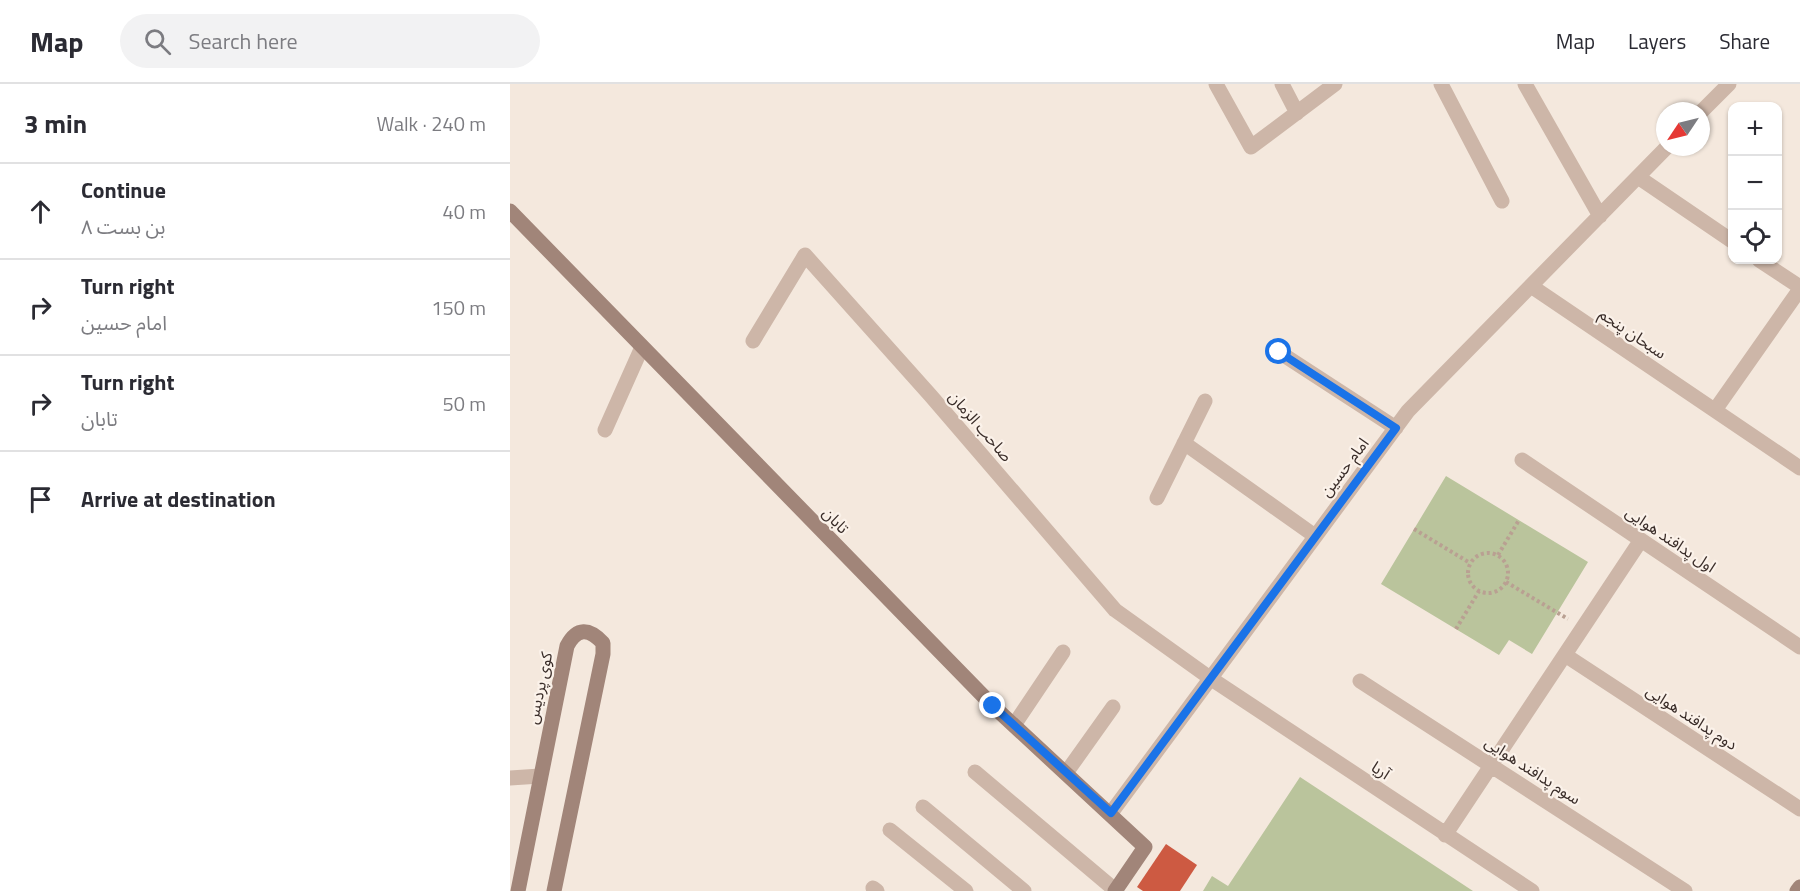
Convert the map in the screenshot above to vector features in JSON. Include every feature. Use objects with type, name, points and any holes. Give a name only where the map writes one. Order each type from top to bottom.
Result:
[{"type":"street","points":[[1216,84],[1251,147],[1335,84]]},
{"type":"street","points":[[1282,84],[1293,116]]},
{"type":"street","points":[[1441,84],[1502,201]]},
{"type":"street","points":[[1525,84],[1600,216]]},
{"type":"street","points":[[1710,103],[1729,84]]},
{"type":"street","name":"امام حسین","points":[[1111,813],[1408,411],[1658,156]]},
{"type":"street","points":[[1638,177],[1728,238]]},
{"type":"street","name":"تابان","points":[[510,211],[993,706],[1111,813],[1145,847],[1115,891]]},
{"type":"street","name":"صاحب الزمان","points":[[753,341],[805,255],[931,396],[1116,610],[1210,678]]},
{"type":"street","points":[[1715,410],[1800,288],[1765,264]]},
{"type":"street","name":"سبحان پنجم","points":[[1531,286],[1800,468]]},
{"type":"street","points":[[605,430],[642,347]]},
{"type":"street","points":[[1279,352],[1396,428]]},
{"type":"street","points":[[1157,498],[1205,401]]},
{"type":"street","points":[[1184,443],[1315,536]]},
{"type":"street","name":"اول پدافند هوایی","points":[[1522,460],[1800,647]]},
{"type":"street","points":[[1445,835],[1641,540]]},
{"type":"street","name":"کوی پردیس","points":[[518,891],[567,646],[571,638],[578,633],[588,631],[596,635],[603,643],[603,654],[554,891]]},
{"type":"street","points":[[1014,725],[1063,652]]},
{"type":"street","name":"دوم پدافند هوایی","points":[[1564,655],[1800,809]]},
{"type":"street","name":"آریا","points":[[1210,678],[1532,891]]},
{"type":"street","name":"سوم پدافند هوایی","points":[[1360,681],[1685,891]]},
{"type":"street","points":[[1066,773],[1113,706]]},
{"type":"street","points":[[975,772],[1115,891]]},
{"type":"street","points":[[510,778],[540,776]]},
{"type":"street","points":[[923,807],[1024,891]]},
{"type":"street","points":[[890,830],[966,891]]},
{"type":"street","points":[[1797,891],[1800,887]]},
{"type":"path","points":[[1498,555],[1519,520]]},
{"type":"path","points":[[1414,529],[1470,563]]},
{"type":"path","points":[[1479,554],[1498,555],[1507,565],[1509,572],[1506,582],[1499,591],[1492,593],[1479,591],[1473,587],[1468,576],[1470,563],[1479,554]]},
{"type":"path","points":[[1506,582],[1557,613]]},
{"type":"path","points":[[1455,629],[1479,591]]},
{"type":"green space","points":[[1446,476],[1588,562],[1532,654],[1509,640],[1499,655],[1381,584]]},
{"type":"green space","points":[[1300,777],[1473,891],[1203,891],[1212,876],[1228,886]]},
{"type":"building","points":[[1166,844],[1197,865],[1180,891],[1143,891],[1137,887]]},
{"type":"route","points":[[993,706],[1111,813],[1396,428],[1279,352]]}]
